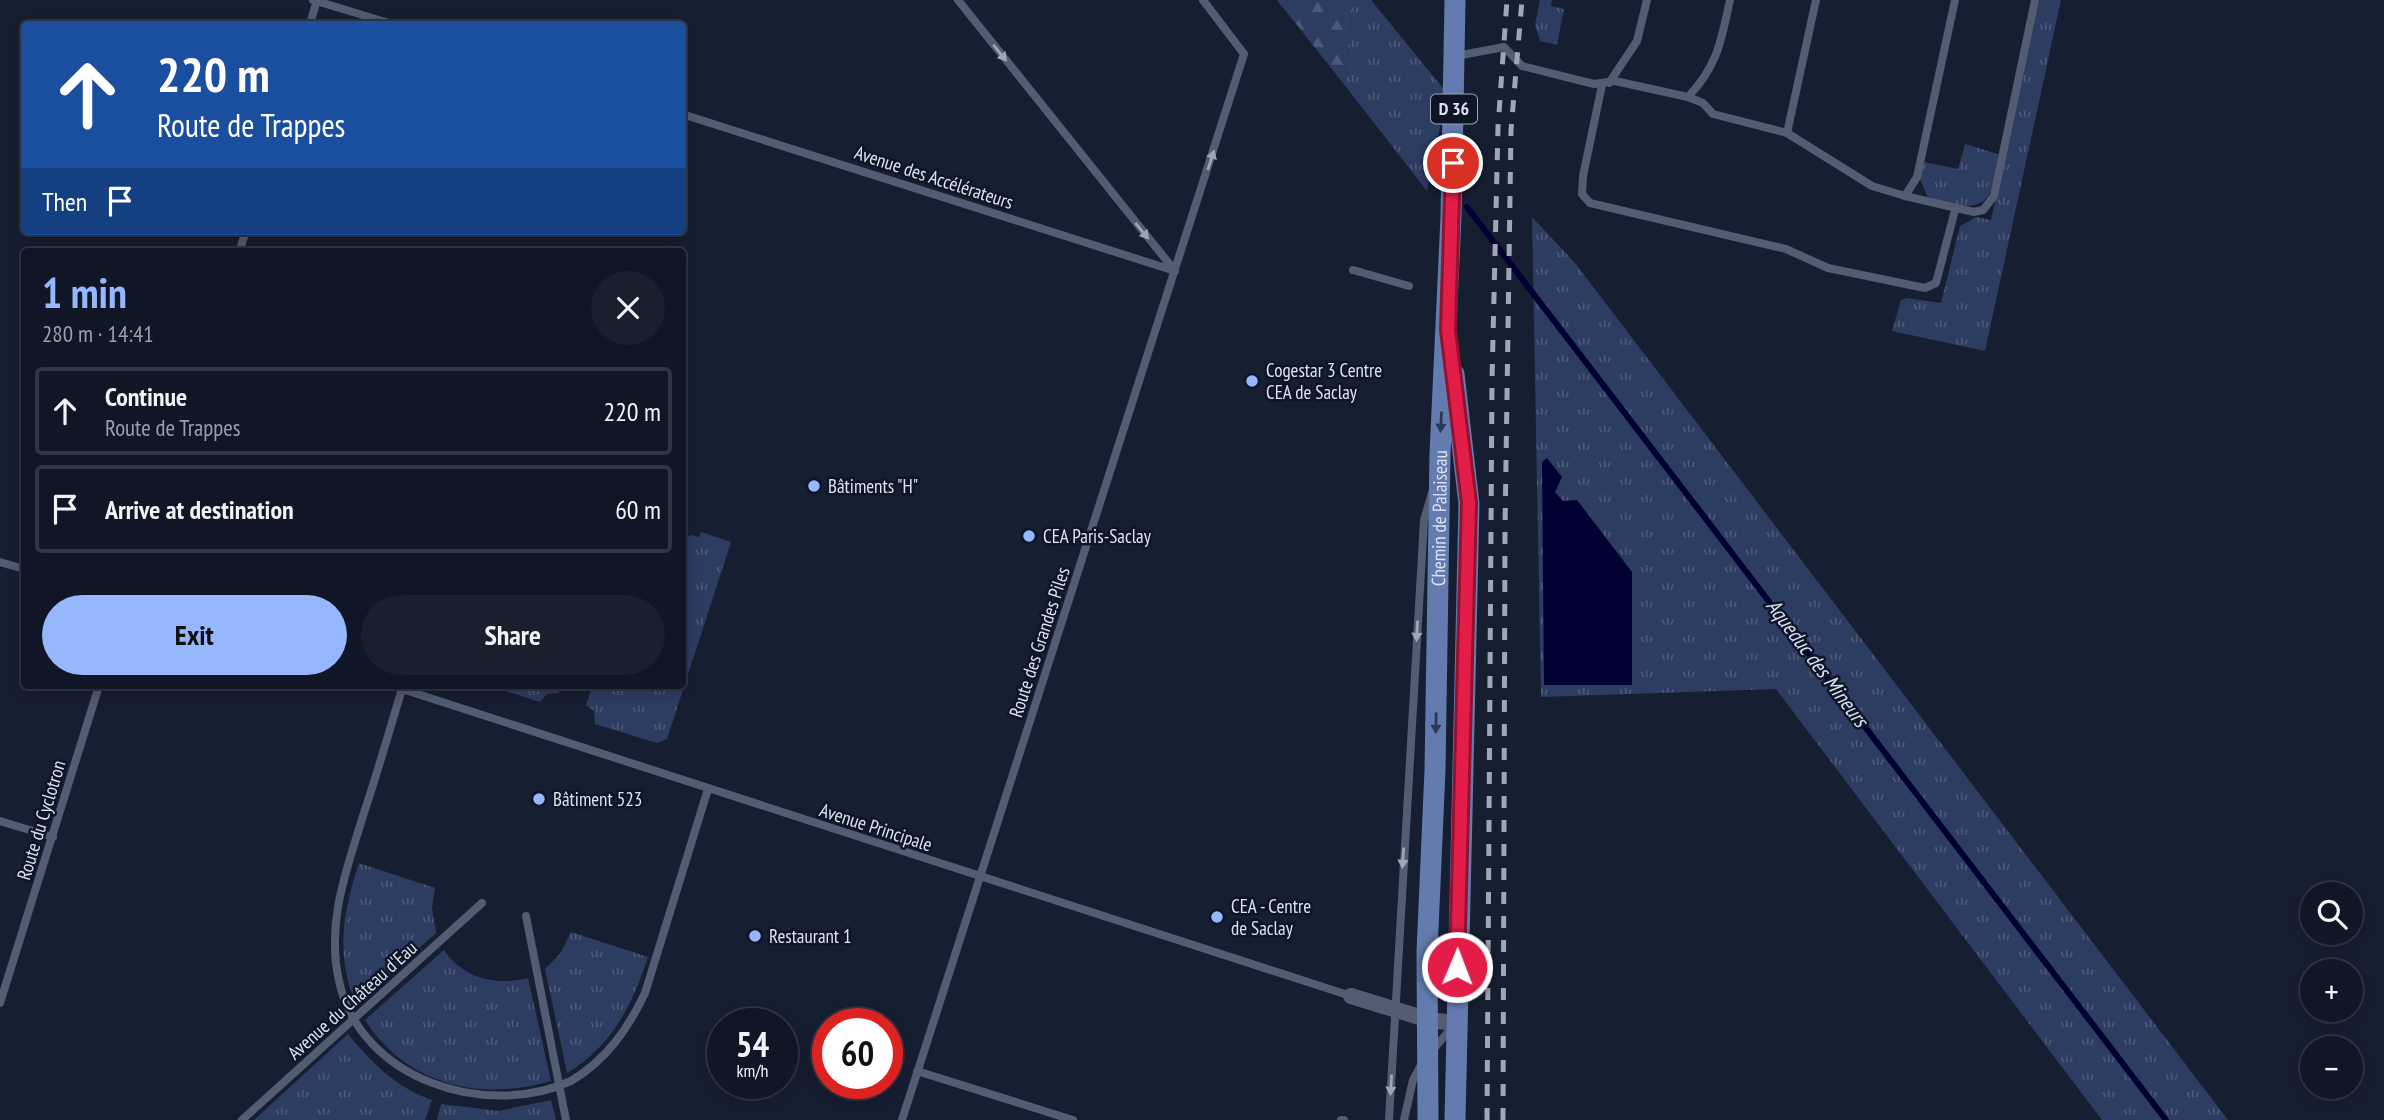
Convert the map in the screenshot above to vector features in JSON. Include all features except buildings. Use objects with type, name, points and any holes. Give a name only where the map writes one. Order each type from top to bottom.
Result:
[{"type":"main road","name":"D 36","points":[[1448,330],[1456,55],[1455,0]]},
{"type":"main road","name":"Chemin de Palaiseau","points":[[1427,1120],[1427,951],[1435,770],[1440,467],[1448,330]]},
{"type":"main road","name":"Chemin de Palaiseau","points":[[1448,330],[1469,503],[1455,1023],[1455,1120]]},
{"type":"street","points":[[1351,996],[1429,1020],[1455,1023]]},
{"type":"lane","points":[[311,21],[316,0],[382,21]]},
{"type":"lane","points":[[958,0],[1175,271]]},
{"type":"lane","name":"Route des Grandes Piles","points":[[902,1120],[1244,54],[1203,0]]},
{"type":"lane","points":[[1647,0],[1637,41],[1628,58],[1605,84],[1583,176],[1583,194],[1590,202],[1786,249],[1828,268],[1925,288],[1936,283],[1941,272],[1955,210]]},
{"type":"lane","points":[[1688,97],[1707,77],[1718,55],[1730,0]]},
{"type":"lane","points":[[1787,133],[1816,0]]},
{"type":"lane","points":[[1905,196],[1917,177],[1955,0]]},
{"type":"lane","points":[[1456,55],[1504,47],[1522,66],[1605,84],[1615,81],[1688,97],[1703,103],[1713,114],[1787,133],[1872,186],[1955,210],[1983,210],[1994,196],[2035,0]]},
{"type":"lane","name":"Avenue des Accélérateurs","points":[[686,115],[1175,271]]},
{"type":"lane","points":[[1353,270],[1409,286]]},
{"type":"lane","points":[[1389,1120],[1424,520],[1440,467]]},
{"type":"lane","points":[[0,562],[21,568]]},
{"type":"lane","name":"Route du Cyclotron","points":[[0,1003],[98,689]]},
{"type":"lane","points":[[402,689],[341,887],[334,920],[339,982],[354,1021],[366,1039],[397,1069],[443,1092],[478,1100],[502,1101],[560,1086],[600,1060],[633,1019],[657,957],[708,789]]},
{"type":"lane","name":"Avenue Principale","points":[[402,689],[1351,996]]},
{"type":"lane","points":[[0,821],[53,837]]},
{"type":"lane","name":"Avenue du Château d'Eau","points":[[242,1120],[482,903]]},
{"type":"lane","points":[[526,916],[566,1120]]},
{"type":"lane","points":[[1404,1120],[1413,1080],[1455,1023]]},
{"type":"lane","points":[[917,1071],[1073,1120]]},
{"type":"green space","points":[[1277,0],[1354,0],[1343,83]]},
{"type":"green space","points":[[1354,0],[1371,0],[1447,93],[1427,191],[1343,83]]},
{"type":"green space","points":[[1540,0],[1552,0],[1551,6],[1564,9],[1557,45],[1540,41],[1535,25]]},
{"type":"green space","points":[[2039,0],[2061,0],[1985,351],[1892,331],[1901,300],[1907,298],[1941,303],[1960,226],[1976,217],[1991,220]]},
{"type":"green space","points":[[1965,144],[1998,154],[1996,177],[1990,194],[1984,201],[1966,206],[1927,196],[1920,179],[1924,162],[1958,169]]},
{"type":"green space","points":[[1532,217],[1575,263],[2228,1120],[2102,1120],[1776,689],[1541,697]]},
{"type":"green space","points":[[701,532],[731,542],[686,681],[686,538],[690,535],[699,537]]},
{"type":"green space","points":[[499,689],[560,689],[559,693],[547,694],[540,702]]},
{"type":"green space","points":[[591,689],[683,689],[667,739],[657,743],[595,724],[594,711],[586,705]]},
{"type":"green space","points":[[359,863],[435,888],[432,908],[436,933],[356,1004],[345,968],[344,933],[345,916]]},
{"type":"green space","points":[[571,932],[648,957],[635,992],[618,1023],[596,1050],[567,1073],[545,969],[560,954]]},
{"type":"green space","points":[[444,950],[461,968],[481,978],[504,981],[528,978],[551,1081],[497,1089],[447,1083],[402,1060],[382,1042],[365,1020]]},
{"type":"green space","points":[[348,1034],[366,1055],[395,1081],[432,1100],[425,1120],[254,1120]]},
{"type":"green space","points":[[551,1100],[556,1120],[437,1120],[441,1104],[499,1111]]},
{"type":"shaded area","points":[[1547,458],[1562,477],[1555,492],[1563,501],[1577,500],[1632,572],[1632,685],[1544,685],[1542,462]]},
{"type":"waterway","name":"Aqueduc des Mineurs","points":[[1467,207],[2166,1120]]},
{"type":"railway","points":[[1487,1120],[1492,380],[1498,127],[1507,0]]},
{"type":"railway","points":[[1503,1120],[1505,529],[1511,130],[1522,0]]},
{"type":"place","name":"Cogestar 3 Centre CEA de Saclay","points":[[1252,381]]},
{"type":"place","name":"Bâtiments \"H\"","points":[[814,486]]},
{"type":"place","name":"CEA Paris-Saclay","points":[[1029,536]]},
{"type":"place","name":"Bâtiment 523","points":[[539,799]]},
{"type":"place","name":"CEA - Centre de Saclay","points":[[1217,917]]},
{"type":"place","name":"Restaurant 1","points":[[755,936]]},
{"type":"route","points":[[1453,163],[1448,330],[1469,503],[1457,967]]}]
